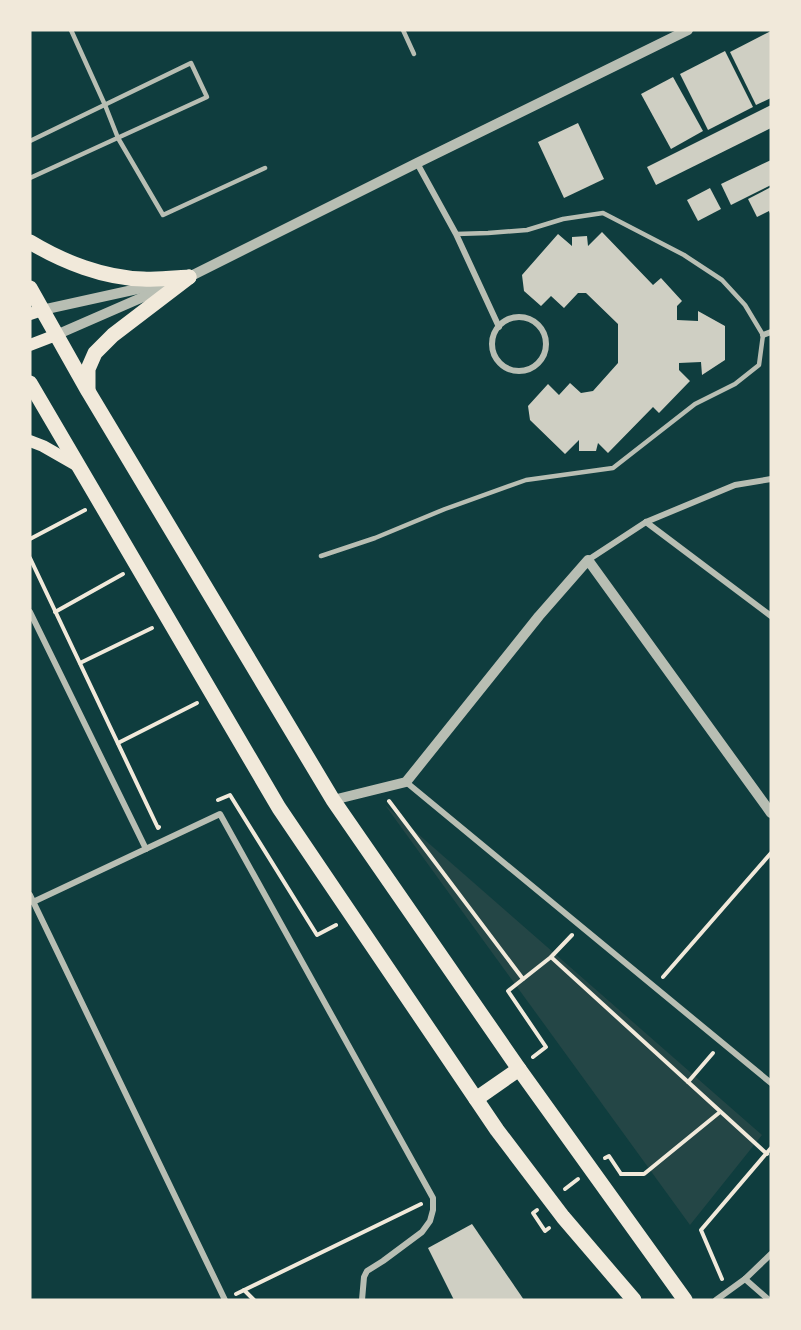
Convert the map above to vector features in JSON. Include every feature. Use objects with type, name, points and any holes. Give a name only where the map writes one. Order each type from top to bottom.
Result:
[{"type":"main road","points":[[30,242],[50,254],[115,276],[143,279],[189,277]]},
{"type":"main road","points":[[88,391],[88,369],[95,353],[114,335],[189,277]]},
{"type":"main road","points":[[30,288],[36,312],[56,335],[333,800],[519,1069],[685,1300]]},
{"type":"main road","points":[[30,345],[56,335]]},
{"type":"main road","points":[[30,383],[279,808],[497,1130],[563,1217],[634,1300]]},
{"type":"main road","points":[[30,441],[78,466]]},
{"type":"main road","points":[[476,1100],[519,1069]]},
{"type":"street","points":[[56,335],[189,277],[688,30]]},
{"type":"street","points":[[417,163],[456,234],[499,327]]},
{"type":"street","points":[[36,312],[189,277]]},
{"type":"street","points":[[514,317],[531,319],[544,332],[546,350],[543,358],[537,365],[520,371],[503,366],[497,360],[492,343],[499,327],[514,317]]},
{"type":"street","points":[[763,335],[771,332]]},
{"type":"street","points":[[333,800],[406,782],[539,616],[588,560],[645,522],[735,485],[771,479]]},
{"type":"street","points":[[645,522],[771,616]]},
{"type":"street","points":[[588,560],[771,813]]},
{"type":"street","points":[[30,612],[146,849]]},
{"type":"street","points":[[406,782],[771,1083]]},
{"type":"street","points":[[225,1300],[32,899],[220,814],[433,1198],[430,1221],[422,1232],[368,1271],[364,1277],[362,1300]]},
{"type":"street","points":[[716,1300],[745,1279],[771,1254]]},
{"type":"street","points":[[745,1279],[769,1300]]},
{"type":"lane","points":[[71,30],[118,138],[163,215],[265,168]]},
{"type":"lane","points":[[403,30],[414,54]]},
{"type":"lane","points":[[30,141],[191,63],[207,97],[30,178]]},
{"type":"lane","points":[[321,556],[375,538],[445,509],[526,480],[613,468],[695,404],[735,384],[759,365],[763,335],[745,305],[722,280],[684,255],[603,213],[563,219],[527,230],[456,234]]},
{"type":"path","points":[[30,539],[100,503]]},
{"type":"path","points":[[30,558],[158,828],[168,823]]},
{"type":"path","points":[[56,612],[137,566]]},
{"type":"path","points":[[80,663],[169,620]]},
{"type":"path","points":[[118,743],[213,695]]},
{"type":"path","points":[[379,789],[523,979]]},
{"type":"path","points":[[209,804],[230,795],[317,935],[352,915]]},
{"type":"path","points":[[654,987],[771,853]]},
{"type":"path","points":[[519,1069],[546,1047],[508,991],[550,957],[580,926]]},
{"type":"path","points":[[550,957],[767,1154]]},
{"type":"path","points":[[688,1082],[722,1042]]},
{"type":"path","points":[[599,1163],[609,1156],[621,1174],[644,1174],[720,1112]]},
{"type":"path","points":[[727,1292],[701,1230],[771,1148]]},
{"type":"path","points":[[561,1192],[580,1177]]},
{"type":"path","points":[[225,1300],[433,1198]]},
{"type":"path","points":[[542,1206],[533,1213],[544,1231]]},
{"type":"path","points":[[244,1290],[254,1300]]},
{"type":"shaded area","points":[[385,805],[762,1135],[690,1225]]},
{"type":"building","points":[[771,31],[771,98],[756,105],[730,52]]},
{"type":"building","points":[[725,51],[753,107],[708,130],[680,74]]},
{"type":"building","points":[[673,77],[703,131],[671,149],[641,94]]},
{"type":"building","points":[[771,105],[771,128],[656,185],[647,167]]},
{"type":"building","points":[[578,123],[604,179],[564,198],[538,142]]},
{"type":"building","points":[[771,160],[771,185],[731,205],[721,184]]},
{"type":"building","points":[[771,187],[771,216],[769,211],[757,217],[748,199]]},
{"type":"building","points":[[710,188],[721,209],[698,221],[687,200]]},
{"type":"building","points":[[602,232],[653,285],[661,278],[682,301],[677,306],[677,320],[698,321],[698,311],[725,326],[725,360],[702,375],[701,362],[679,363],[679,370],[690,381],[659,413],[653,407],[608,453],[598,443],[596,451],[579,451],[579,440],[565,454],[530,420],[528,406],[548,384],[559,395],[570,383],[581,393],[593,391],[618,363],[618,324],[586,293],[578,293],[564,308],[551,296],[541,306],[524,291],[522,275],[558,234],[572,246],[572,237],[587,236],[588,246]]},
{"type":"building","points":[[472,1224],[524,1300],[454,1300],[428,1248]]}]
